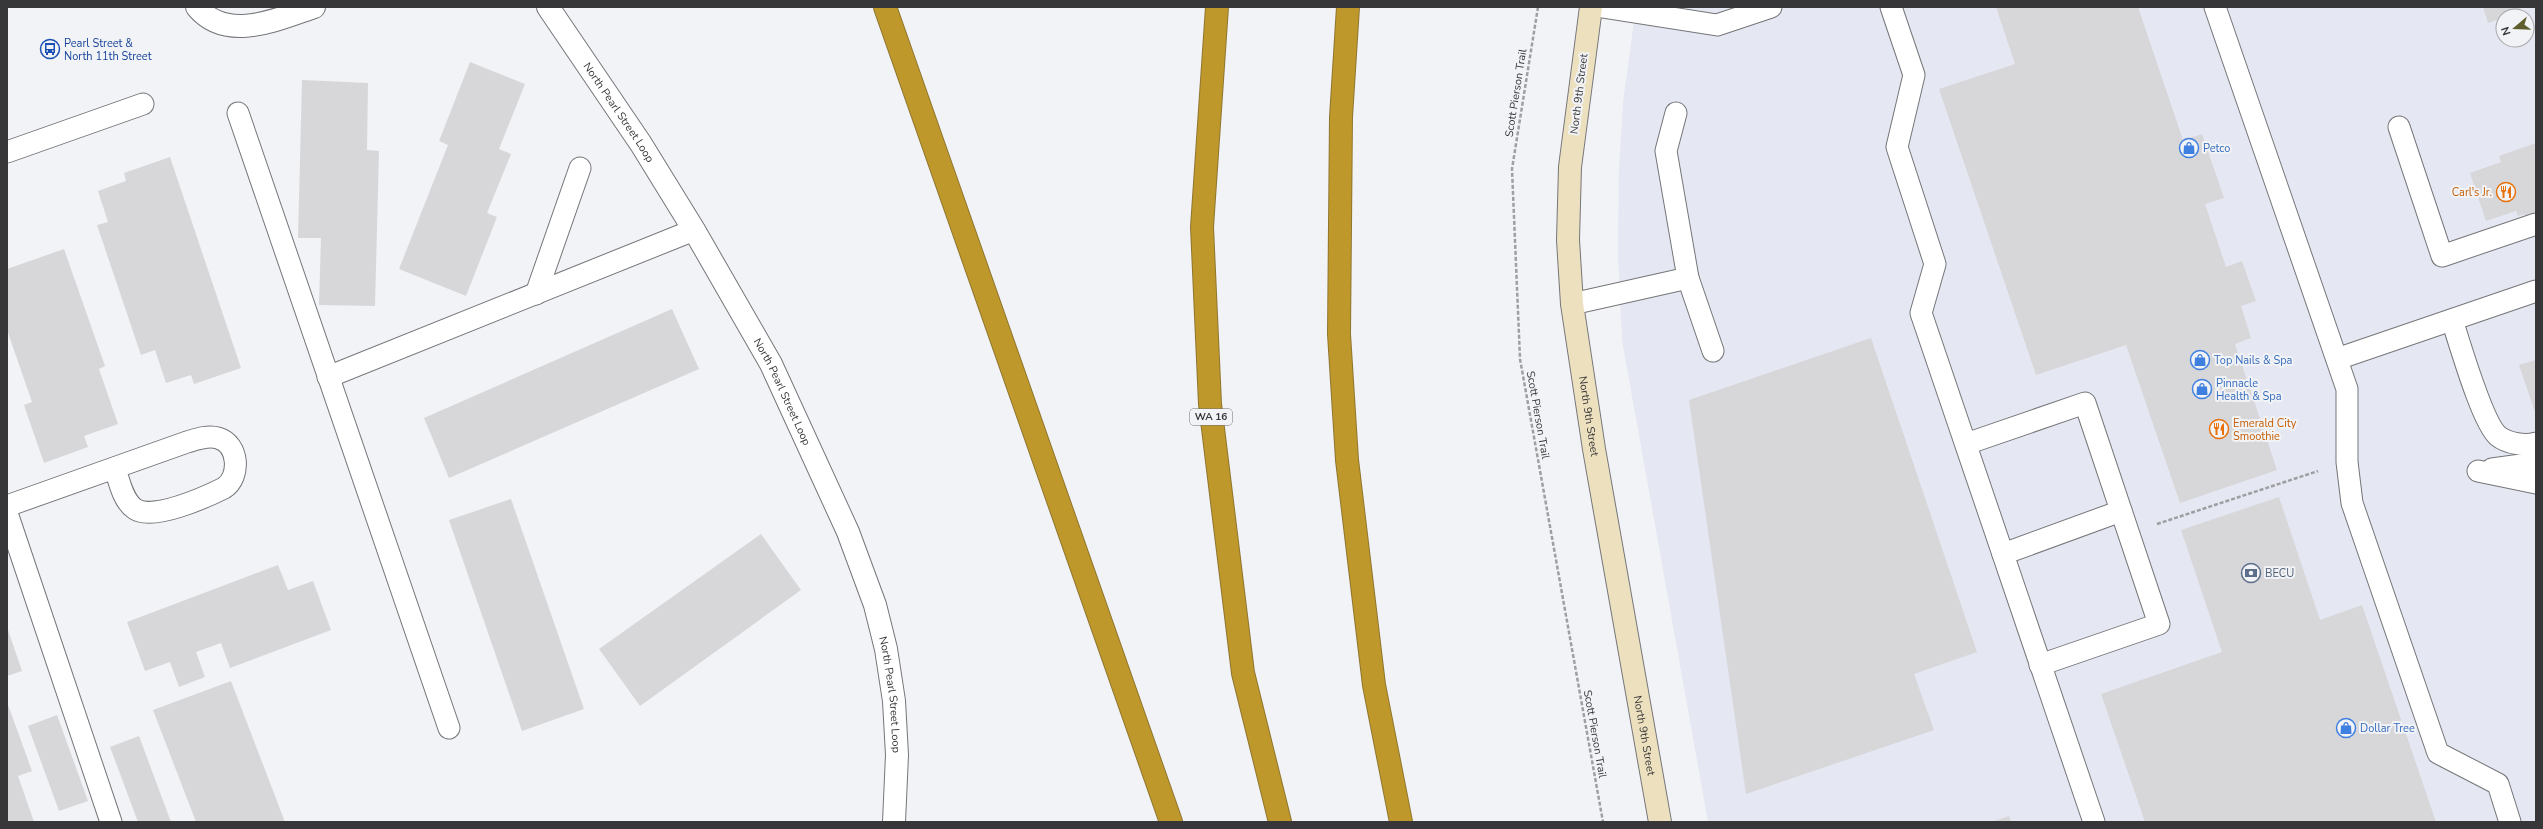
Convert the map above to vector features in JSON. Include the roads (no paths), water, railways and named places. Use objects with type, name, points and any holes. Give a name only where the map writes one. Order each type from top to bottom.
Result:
[{"type":"highway","points":[[885,7],[1171,822]]},
{"type":"highway","name":"WA 16","points":[[1217,7],[1202,226],[1210,404],[1243,673],[1280,822]]},
{"type":"highway","points":[[1348,7],[1341,116],[1339,334],[1347,460],[1374,686],[1401,822]]},
{"type":"street","points":[[197,7],[207,17],[217,22],[237,26],[269,22],[314,7]]},
{"type":"street","name":"North Pearl Street Loop","points":[[548,7],[641,144],[694,230],[771,364],[848,532],[875,605],[886,649],[894,701],[897,755],[894,822]]},
{"type":"street","name":"North 9th Street","points":[[1591,7],[1570,167],[1568,240],[1572,304],[1595,457],[1660,822]]},
{"type":"lane","points":[[1602,7],[1717,25],[1771,7]]},
{"type":"lane","points":[[1891,7],[1914,75],[1897,147],[1935,264],[1921,313],[2094,822]]},
{"type":"lane","points":[[2215,7],[2347,389],[2347,462],[2352,503],[2438,753],[2498,784],[2510,822]]},
{"type":"lane","points":[[7,152],[143,104]]},
{"type":"lane","points":[[238,113],[449,728]]},
{"type":"lane","points":[[1676,113],[1666,151],[1688,278],[1713,351]]},
{"type":"lane","points":[[2399,127],[2442,256],[2536,224]]},
{"type":"lane","points":[[536,294],[580,168]]},
{"type":"lane","points":[[328,377],[694,230]]},
{"type":"lane","points":[[1572,304],[1688,278]]},
{"type":"lane","points":[[2337,359],[2536,291]]},
{"type":"lane","points":[[2452,320],[2486,416],[2499,436],[2526,446],[2536,442]]},
{"type":"lane","points":[[1966,444],[2085,403],[2129,533],[2159,624],[2040,665]]},
{"type":"lane","points":[[7,506],[187,442],[209,437],[222,439],[229,444],[236,468],[233,480],[224,488],[152,513],[136,510],[129,502],[115,468]]},
{"type":"lane","points":[[2536,463],[2478,471],[2536,484]]},
{"type":"lane","points":[[2003,554],[2121,511]]},
{"type":"lane","points":[[7,513],[111,822]]},
{"type":"place","name":"Pearl Street & North 11th Street","points":[[50,49]]},
{"type":"place","name":"Petco","points":[[2189,148]]},
{"type":"place","name":"Carl's Jr.","points":[[2506,192]]},
{"type":"place","name":"Top Nails & Spa","points":[[2200,360]]},
{"type":"place","name":"Pinnacle Health & Spa","points":[[2202,389]]},
{"type":"place","name":"Emerald City Smoothie","points":[[2219,429]]},
{"type":"place","name":"BECU","points":[[2251,573]]},
{"type":"place","name":"Dollar Tree","points":[[2346,728]]}]
